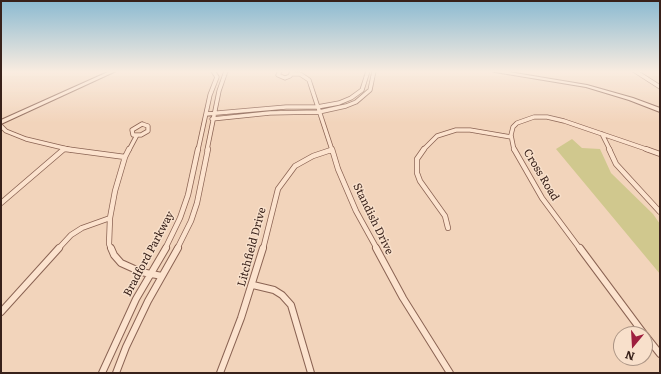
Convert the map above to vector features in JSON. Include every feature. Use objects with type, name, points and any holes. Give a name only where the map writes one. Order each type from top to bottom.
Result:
[{"type":"street","points":[[1,122],[75,88]]},
{"type":"street","name":"Bradford Parkway","points":[[102,373],[117,337],[168,244],[188,196],[213,88]]},
{"type":"street","name":"Bradford Parkway","points":[[116,373],[126,347],[162,276],[182,241],[197,203],[220,88]]},
{"type":"street","name":"Standish Drive","points":[[312,88],[331,150],[356,211],[375,249],[403,298],[450,373]]},
{"type":"street","points":[[206,114],[286,107],[318,110],[339,103],[357,94],[361,88]]},
{"type":"street","points":[[205,120],[270,113],[318,110],[346,106],[356,102],[371,88]]},
{"type":"street","points":[[595,88],[631,99],[660,110]]},
{"type":"street","points":[[448,228],[446,216],[420,181],[416,164],[417,158],[425,147],[437,136],[446,132],[470,130],[511,137],[513,127],[517,123],[523,120],[541,117],[564,121],[660,154]]},
{"type":"street","points":[[1,126],[6,131],[26,139],[64,149],[125,157]]},
{"type":"street","points":[[602,134],[616,164],[660,212]]},
{"type":"street","points":[[137,135],[125,157],[115,191],[108,237],[114,255],[121,263],[133,269],[162,276]]},
{"type":"street","name":"Cross Road","points":[[511,137],[513,147],[518,158],[542,198],[639,326]]},
{"type":"street","points":[[1,203],[64,149]]},
{"type":"street","name":"Litchfield Drive","points":[[220,373],[253,285],[278,189],[295,166],[313,156],[331,150]]},
{"type":"street","points":[[1,312],[71,235],[82,228],[110,218]]},
{"type":"street","points":[[253,285],[274,290],[282,295],[291,305],[311,373]]},
{"type":"street","name":"Cross Road","points":[[653,345],[660,354]]},
{"type":"shaded area","points":[[572,139],[582,148],[600,149],[611,173],[653,214],[660,224],[660,274],[556,149]]}]
